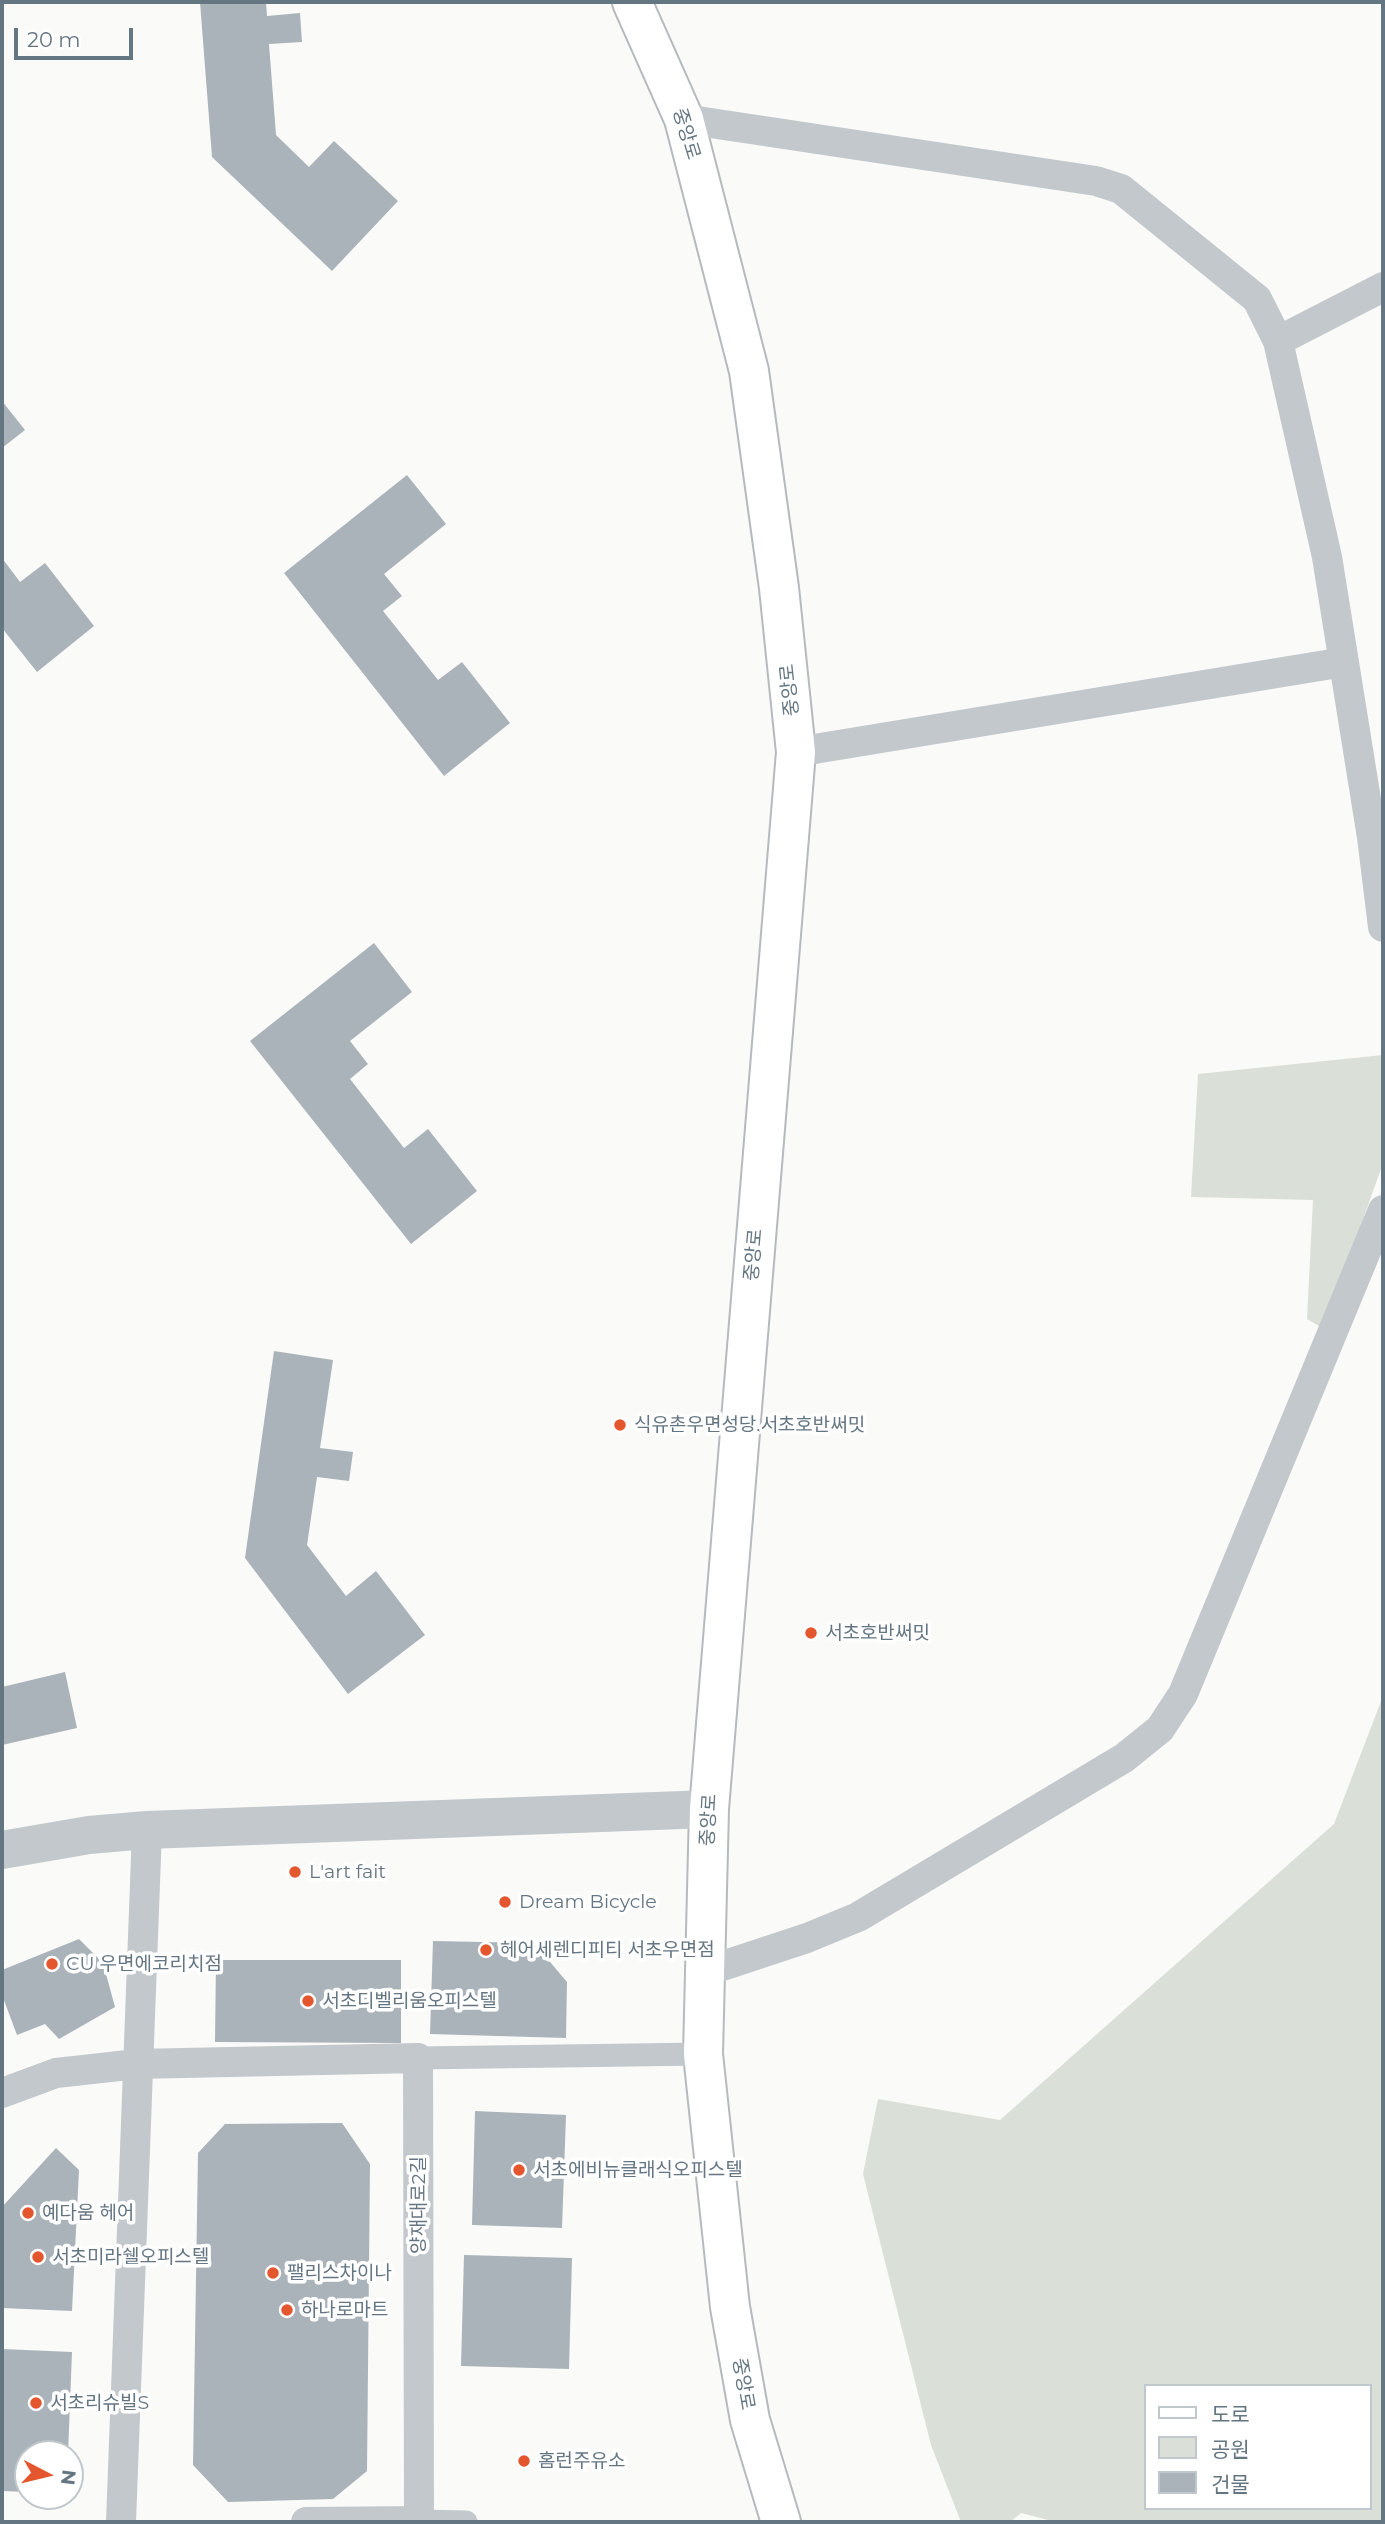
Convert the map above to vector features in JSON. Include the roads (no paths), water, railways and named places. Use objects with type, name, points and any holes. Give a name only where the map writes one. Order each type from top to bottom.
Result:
[{"type":"main road","name":"중앙로","points":[[632,2],[684,119],[749,371],[779,588],[796,752],[709,1810],[703,2054],[730,2307],[750,2420],[781,2522]]},
{"type":"street","points":[[684,119],[1096,181],[1121,189],[1257,299],[1278,341],[1327,557],[1373,837],[1383,927]]},
{"type":"street","points":[[1278,341],[1383,288]]},
{"type":"street","points":[[796,752],[1344,662]]},
{"type":"street","points":[[704,1972],[807,1938],[858,1917],[1124,1758],[1160,1729],[1183,1694],[1383,1210]]},
{"type":"street","points":[[2,1850],[89,1835],[147,1830],[709,1810]]},
{"type":"street","points":[[121,2522],[147,1830]]},
{"type":"street","points":[[2,2093],[56,2073],[137,2064],[703,2054]]},
{"type":"street","name":"양재대로2길","points":[[418,2058],[419,2521]]},
{"type":"street","points":[[306,2522],[466,2522]]},
{"type":"place","name":"식유촌우면성당.서초호반써밋","points":[[620,1425]]},
{"type":"place","name":"서초호반써밋","points":[[811,1633]]},
{"type":"place","name":"L'art fait","points":[[295,1872]]},
{"type":"place","name":"Dream Bicycle","points":[[505,1902]]},
{"type":"place","name":"헤어세렌디피티 서초우면점","points":[[486,1950]]},
{"type":"place","name":"CU 우면에코리치점","points":[[52,1964]]},
{"type":"place","name":"서초디벨리움오피스텔","points":[[308,2001]]},
{"type":"place","name":"서초에비뉴클래식오피스텔","points":[[519,2170]]},
{"type":"place","name":"예다움 헤어","points":[[28,2213]]},
{"type":"place","name":"서초미라쉘오피스텔","points":[[38,2257]]},
{"type":"place","name":"팰리스차이나","points":[[273,2273]]},
{"type":"place","name":"하나로마트","points":[[287,2310]]},
{"type":"place","name":"서초리슈빌S","points":[[36,2403]]},
{"type":"place","name":"홈런주유소","points":[[524,2461]]}]
